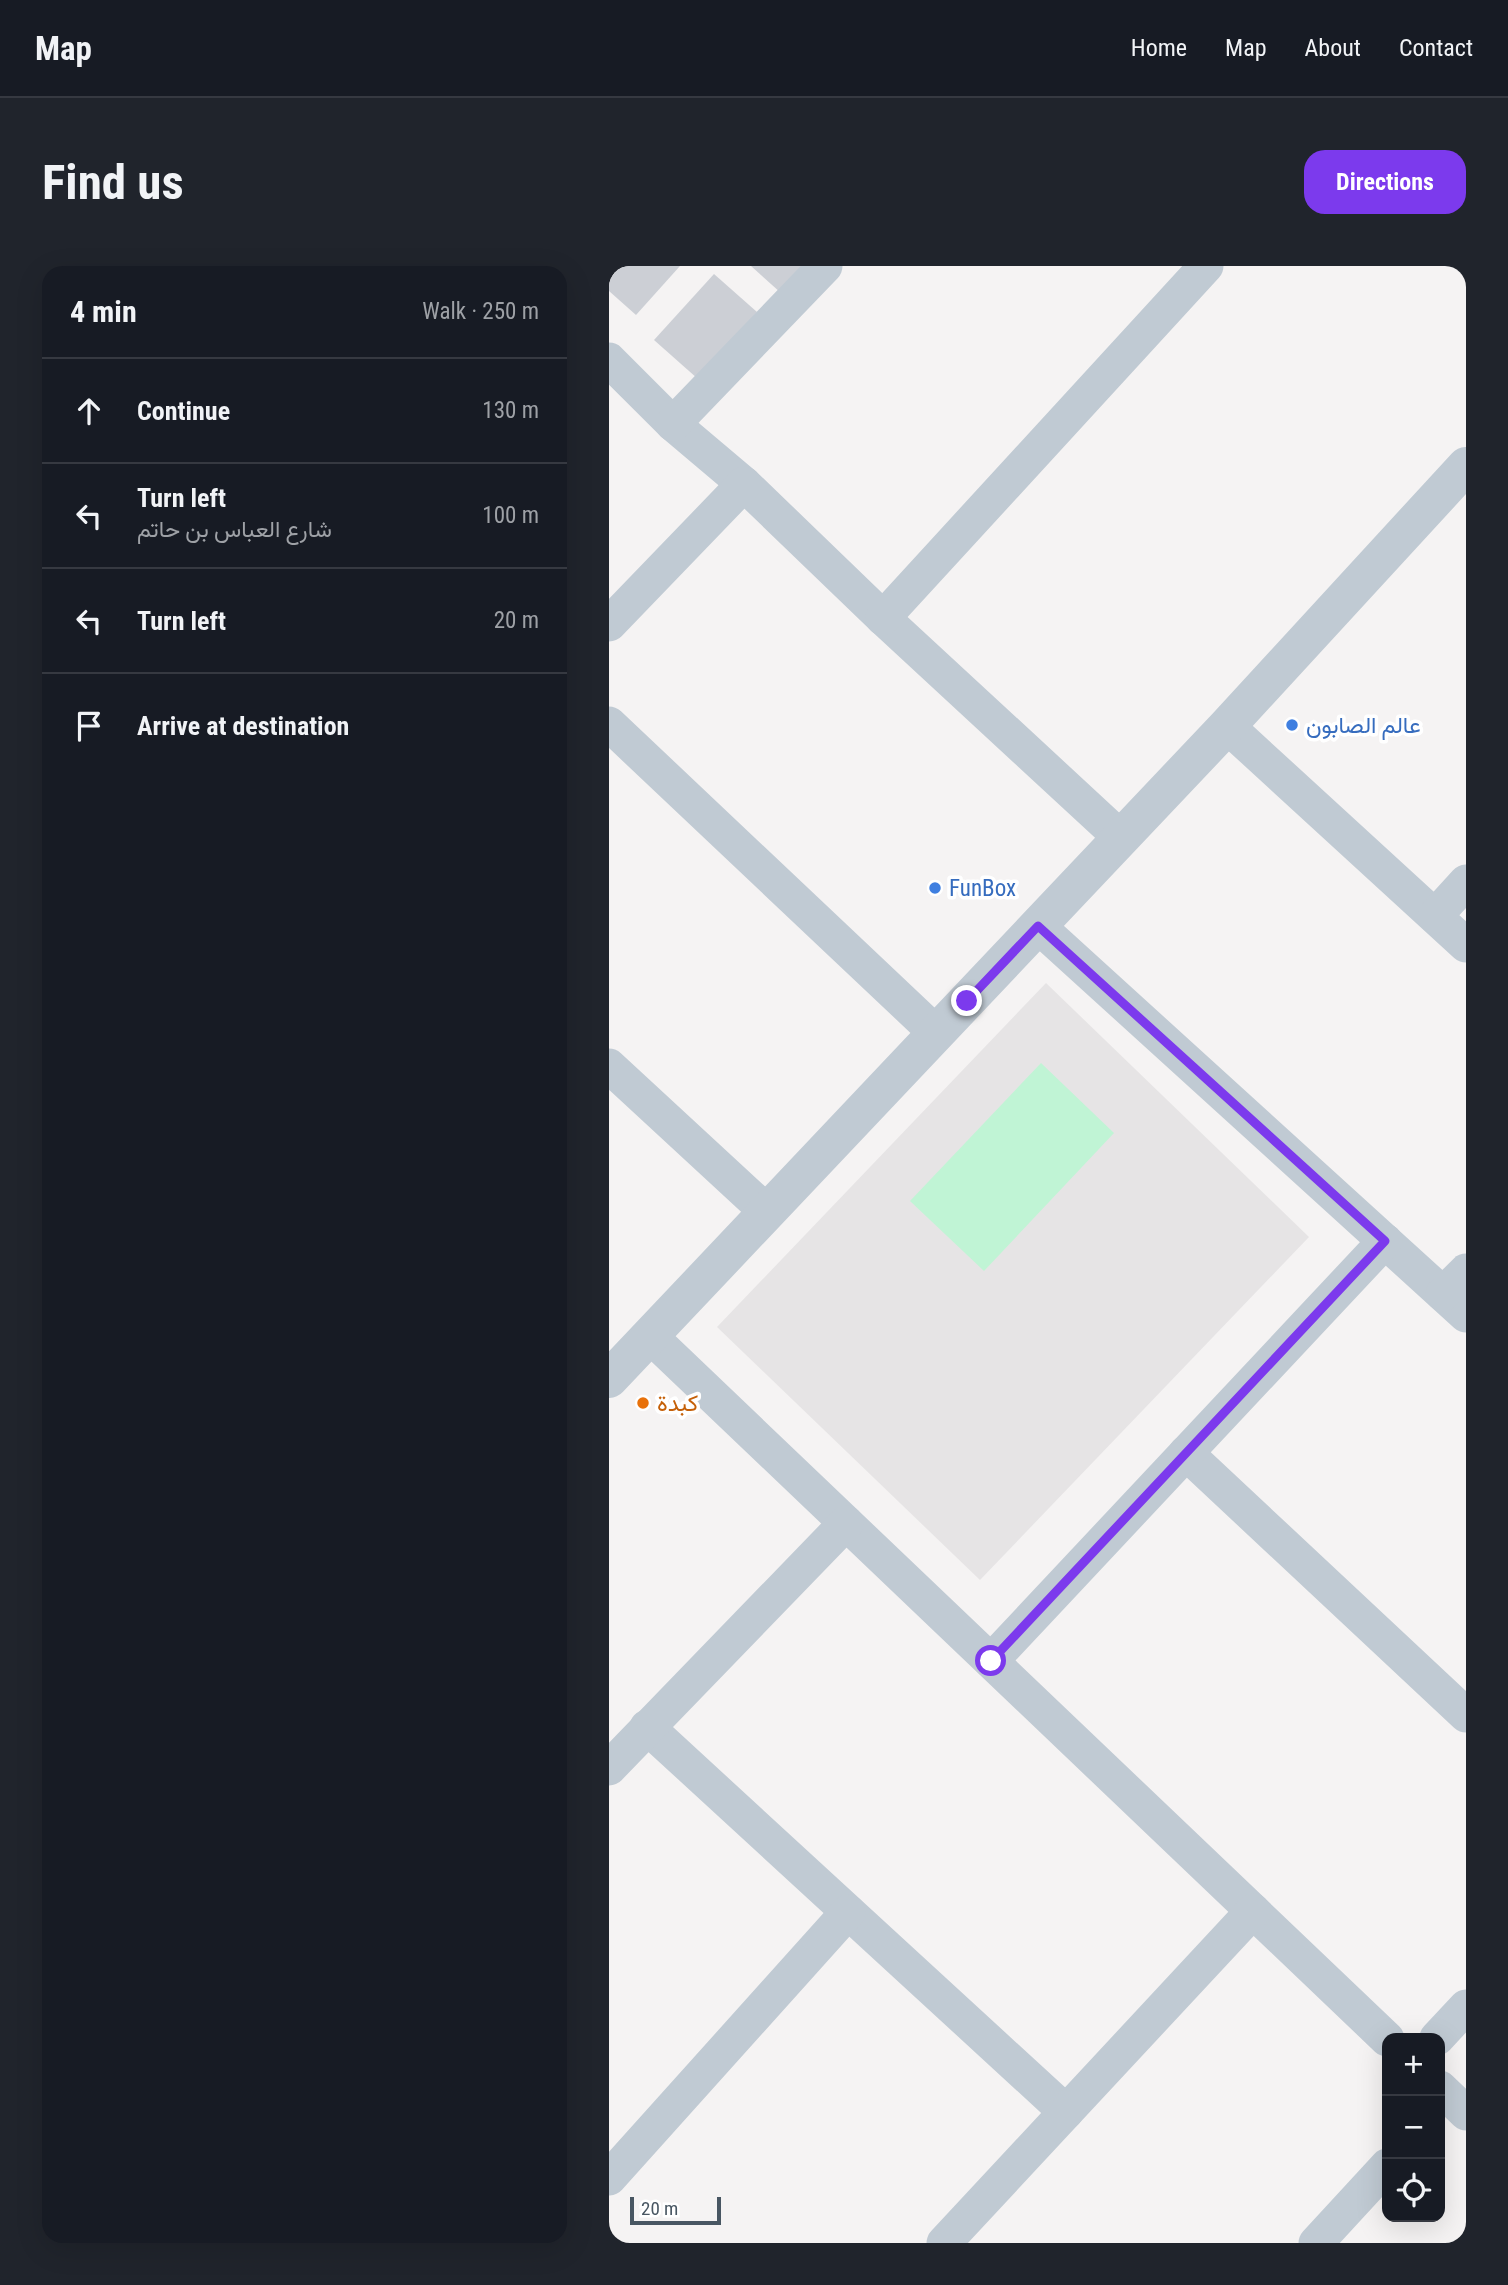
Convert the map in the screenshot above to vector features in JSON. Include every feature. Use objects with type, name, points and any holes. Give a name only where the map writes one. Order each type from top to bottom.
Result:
[{"type":"street","points":[[673,424],[825,266]]},
{"type":"street","points":[[883,618],[1193,270]]},
{"type":"street","points":[[609,360],[673,424],[744,484],[883,618],[1121,838]]},
{"type":"street","points":[[609,1379],[1227,726],[1466,466]]},
{"type":"street","points":[[609,624],[744,484]]},
{"type":"street","points":[[609,724],[936,1034]]},
{"type":"street","points":[[1227,726],[1466,945]]},
{"type":"street","points":[[1435,916],[1466,882]]},
{"type":"street","points":[[1038,926],[1385,1241],[1459,1294]]},
{"type":"street","points":[[609,1066],[767,1212]]},
{"type":"street","points":[[991,1661],[1385,1241]]},
{"type":"street","points":[[650,1336],[1382,2034]]},
{"type":"street","points":[[1186,1452],[1466,1715]]},
{"type":"street","points":[[609,1768],[846,1523]]},
{"type":"street","points":[[647,1727],[1066,2112]]},
{"type":"street","points":[[944,2243],[1254,1911]]},
{"type":"street","points":[[609,2178],[848,1912]]},
{"type":"street","points":[[1442,2033],[1466,2007]]},
{"type":"street","points":[[1316,2243],[1382,2171]]},
{"type":"shaded area","points":[[1046,983],[1309,1237],[980,1580],[717,1327]]},
{"type":"green space","points":[[1041,1063],[1114,1133],[984,1271],[910,1201]]},
{"type":"building","points":[[609,266],[680,266],[636,315],[609,291]]},
{"type":"building","points":[[751,266],[805,266],[781,293]]},
{"type":"building","points":[[714,274],[757,312],[698,379],[654,340]]},
{"type":"place","name":"عالم الصابون","points":[[1292,725]]},
{"type":"place","name":"FunBox","points":[[935,888]]},
{"type":"place","name":"كبدة","points":[[643,1403]]},
{"type":"route","points":[[967,1001],[1038,926],[1385,1241],[991,1661]]}]
